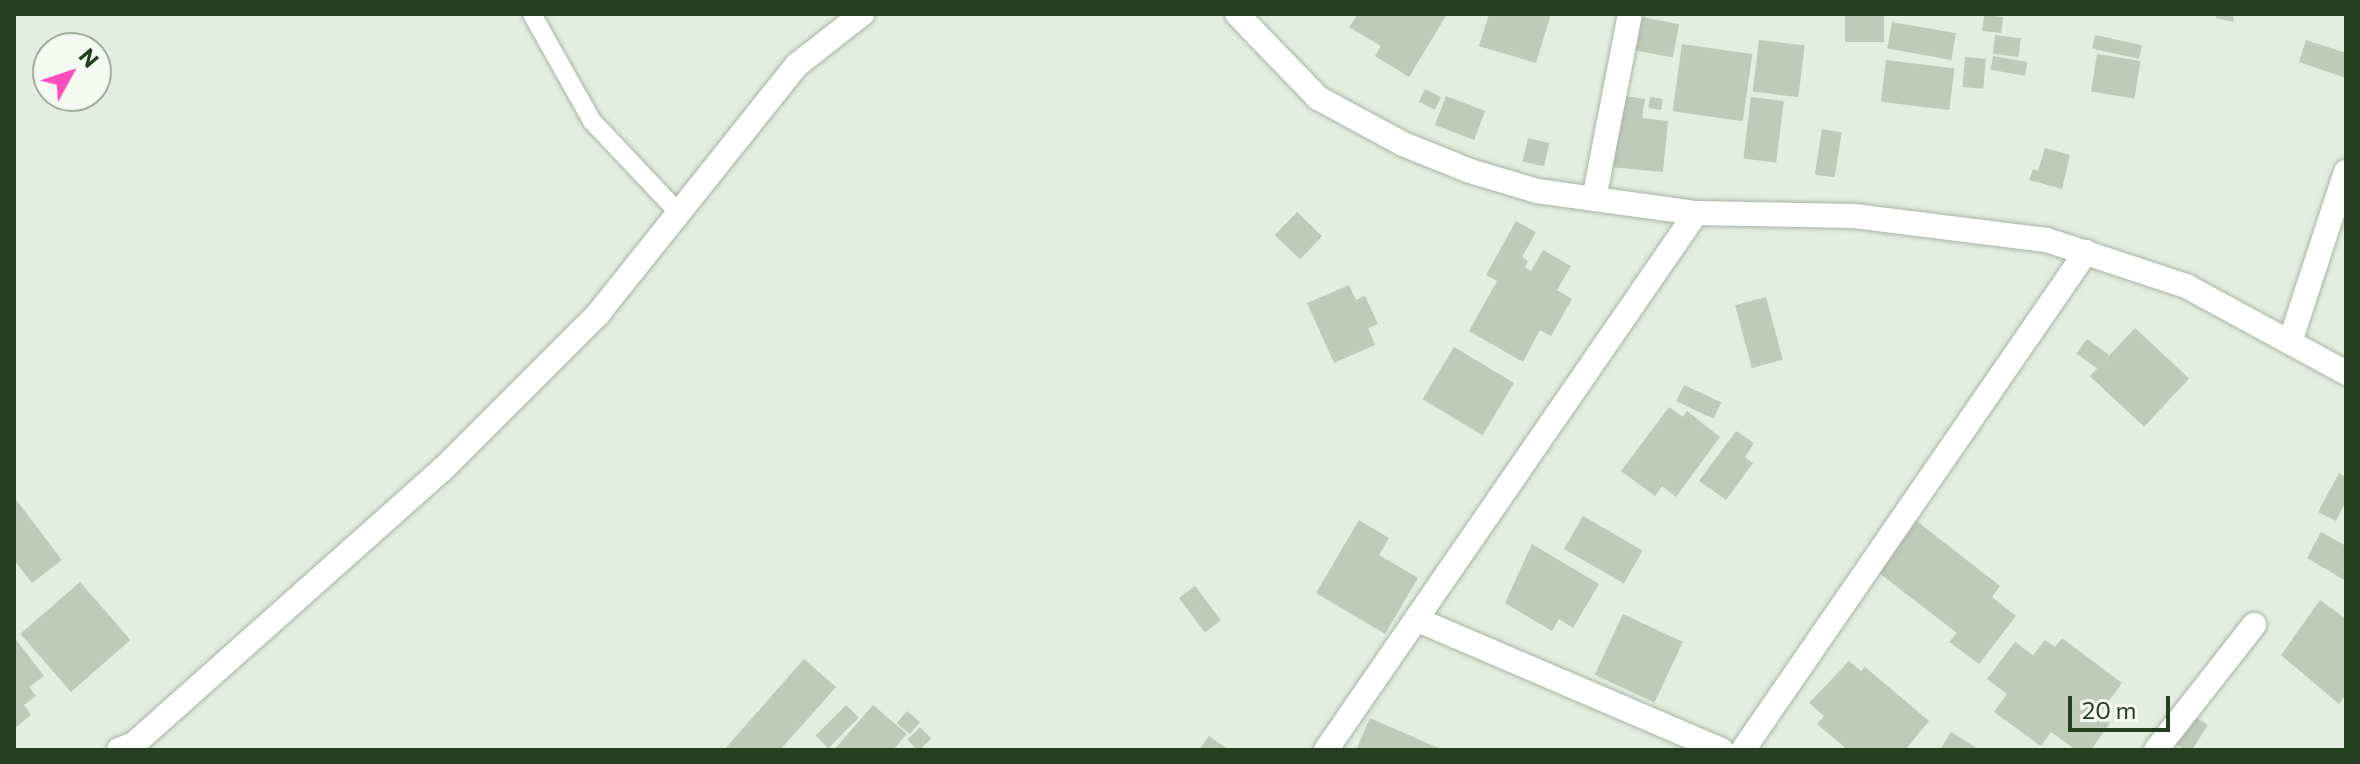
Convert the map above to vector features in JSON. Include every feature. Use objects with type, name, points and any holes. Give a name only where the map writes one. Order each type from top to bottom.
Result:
[{"type":"street","points":[[119,750],[134,744],[443,469],[598,314],[797,65],[862,14]]},
{"type":"street","points":[[1237,14],[1318,98],[1403,144],[1537,191],[1696,213],[1854,216],[1986,229],[2086,252],[2186,286],[2346,373]]},
{"type":"street","points":[[1594,199],[1630,14]]},
{"type":"street","points":[[2290,342],[2346,172]]},
{"type":"street","points":[[1326,750],[1696,213]]},
{"type":"street","points":[[1743,750],[2086,252]]},
{"type":"street","points":[[1418,620],[1721,750]]},
{"type":"street","points":[[2156,750],[2254,625]]},
{"type":"lane","points":[[532,14],[592,121],[679,213]]},
{"type":"building","points":[[1358,14],[1446,16],[1409,77],[1375,56],[1381,46],[1349,27]]},
{"type":"building","points":[[1489,14],[1551,14],[1536,63],[1479,46]]},
{"type":"building","points":[[1845,14],[1884,14],[1884,42],[1845,42]]},
{"type":"building","points":[[2217,14],[2234,14],[2233,22],[2216,18]]},
{"type":"building","points":[[1984,15],[2003,17],[2001,33],[1982,31]]},
{"type":"building","points":[[1637,16],[1679,24],[1673,58],[1631,49]]},
{"type":"building","points":[[1892,22],[1956,33],[1951,60],[1887,49]]},
{"type":"building","points":[[1995,35],[2021,38],[2018,57],[1993,54]]},
{"type":"building","points":[[2095,35],[2142,45],[2139,59],[2092,49]]},
{"type":"building","points":[[1759,40],[1805,46],[1798,97],[1753,92]]},
{"type":"building","points":[[2306,40],[2346,53],[2346,78],[2299,62]]},
{"type":"building","points":[[1682,44],[1752,54],[1743,121],[1673,111]]},
{"type":"building","points":[[2097,54],[2140,61],[2135,98],[2091,92]]},
{"type":"building","points":[[1993,56],[2027,62],[2025,76],[1991,70]]},
{"type":"building","points":[[1965,57],[1986,59],[1983,89],[1962,87]]},
{"type":"building","points":[[1886,60],[1954,68],[1949,110],[1881,102]]},
{"type":"building","points":[[1425,89],[1441,97],[1435,110],[1419,101]]},
{"type":"building","points":[[1607,93],[1645,99],[1642,118],[1668,121],[1663,172],[1599,166]]},
{"type":"building","points":[[1446,96],[1485,111],[1474,140],[1435,125]]},
{"type":"building","points":[[1650,97],[1663,99],[1661,110],[1648,108]]},
{"type":"building","points":[[1751,97],[1784,101],[1776,163],[1743,159]]},
{"type":"building","points":[[1822,129],[1842,132],[1835,178],[1815,174]]},
{"type":"building","points":[[1528,138],[1549,143],[1544,166],[1523,161]]},
{"type":"building","points":[[2045,148],[2070,155],[2062,189],[2029,180],[2033,169],[2038,171]]},
{"type":"building","points":[[1297,212],[1322,236],[1300,259],[1275,235]]},
{"type":"building","points":[[1516,221],[1536,232],[1522,257],[1528,261],[1525,267],[1531,271],[1543,250],[1571,266],[1557,290],[1572,299],[1551,336],[1540,330],[1523,362],[1469,331],[1497,281],[1486,275]]},
{"type":"building","points":[[1349,285],[1356,300],[1365,296],[1378,324],[1368,328],[1375,345],[1334,363],[1307,303]]},
{"type":"building","points":[[1766,297],[1783,360],[1752,368],[1735,305]]},
{"type":"building","points":[[2135,328],[2189,378],[2144,427],[2090,376]]},
{"type":"building","points":[[2087,339],[2109,355],[2098,369],[2076,354]]},
{"type":"building","points":[[1454,347],[1514,383],[1483,435],[1423,399]]},
{"type":"building","points":[[1684,385],[1721,402],[1714,419],[1676,401]]},
{"type":"building","points":[[1669,407],[1683,417],[1687,411],[1720,437],[1676,497],[1662,486],[1655,496],[1621,471]]},
{"type":"building","points":[[1736,431],[1754,443],[1745,457],[1753,463],[1726,500],[1699,481]]},
{"type":"building","points":[[2339,473],[2346,477],[2346,501],[2336,521],[2318,512]]},
{"type":"building","points":[[14,497],[62,560],[32,583],[14,560]]},
{"type":"building","points":[[1583,516],[1643,550],[1624,583],[1564,549]]},
{"type":"building","points":[[1914,519],[2000,586],[1992,597],[2016,616],[1979,664],[1949,642],[1957,633],[1875,570]]},
{"type":"building","points":[[1359,520],[1389,538],[1379,555],[1418,578],[1385,634],[1316,593]]},
{"type":"building","points":[[2321,532],[2346,546],[2346,581],[2307,558]]},
{"type":"building","points":[[1532,544],[1599,584],[1573,628],[1559,619],[1552,631],[1505,603]]},
{"type":"building","points":[[80,582],[131,640],[71,692],[20,634]]},
{"type":"building","points":[[1195,586],[1221,620],[1205,632],[1179,598]]},
{"type":"building","points":[[2320,600],[2346,619],[2346,694],[2339,704],[2281,655]]},
{"type":"building","points":[[1623,614],[1683,642],[1655,703],[1595,675]]},
{"type":"building","points":[[14,637],[44,676],[29,687],[36,696],[24,705],[31,715],[14,729]]},
{"type":"building","points":[[2062,638],[2122,683],[2099,715],[2110,723],[2091,750],[2076,750],[2051,732],[2041,746],[1994,712],[2007,694],[1987,679],[2015,642],[2033,655],[2045,640],[2055,647]]},
{"type":"building","points":[[804,659],[836,687],[780,750],[724,750]]},
{"type":"building","points":[[1849,661],[1861,671],[1865,667],[1929,721],[1905,750],[1848,750],[1817,724],[1824,716],[1809,703]]},
{"type":"building","points":[[846,705],[859,718],[828,748],[816,735]]},
{"type":"building","points":[[873,705],[907,734],[893,750],[834,750]]},
{"type":"building","points":[[907,711],[920,722],[910,734],[897,723]]},
{"type":"building","points":[[2190,714],[2208,725],[2192,750],[2185,750],[2172,742]]},
{"type":"building","points":[[1370,718],[1443,750],[1356,750]]},
{"type":"building","points":[[920,727],[931,738],[920,750],[907,740]]},
{"type":"building","points":[[1951,732],[1980,750],[1940,750]]},
{"type":"building","points":[[1209,736],[1229,750],[1199,750]]}]
